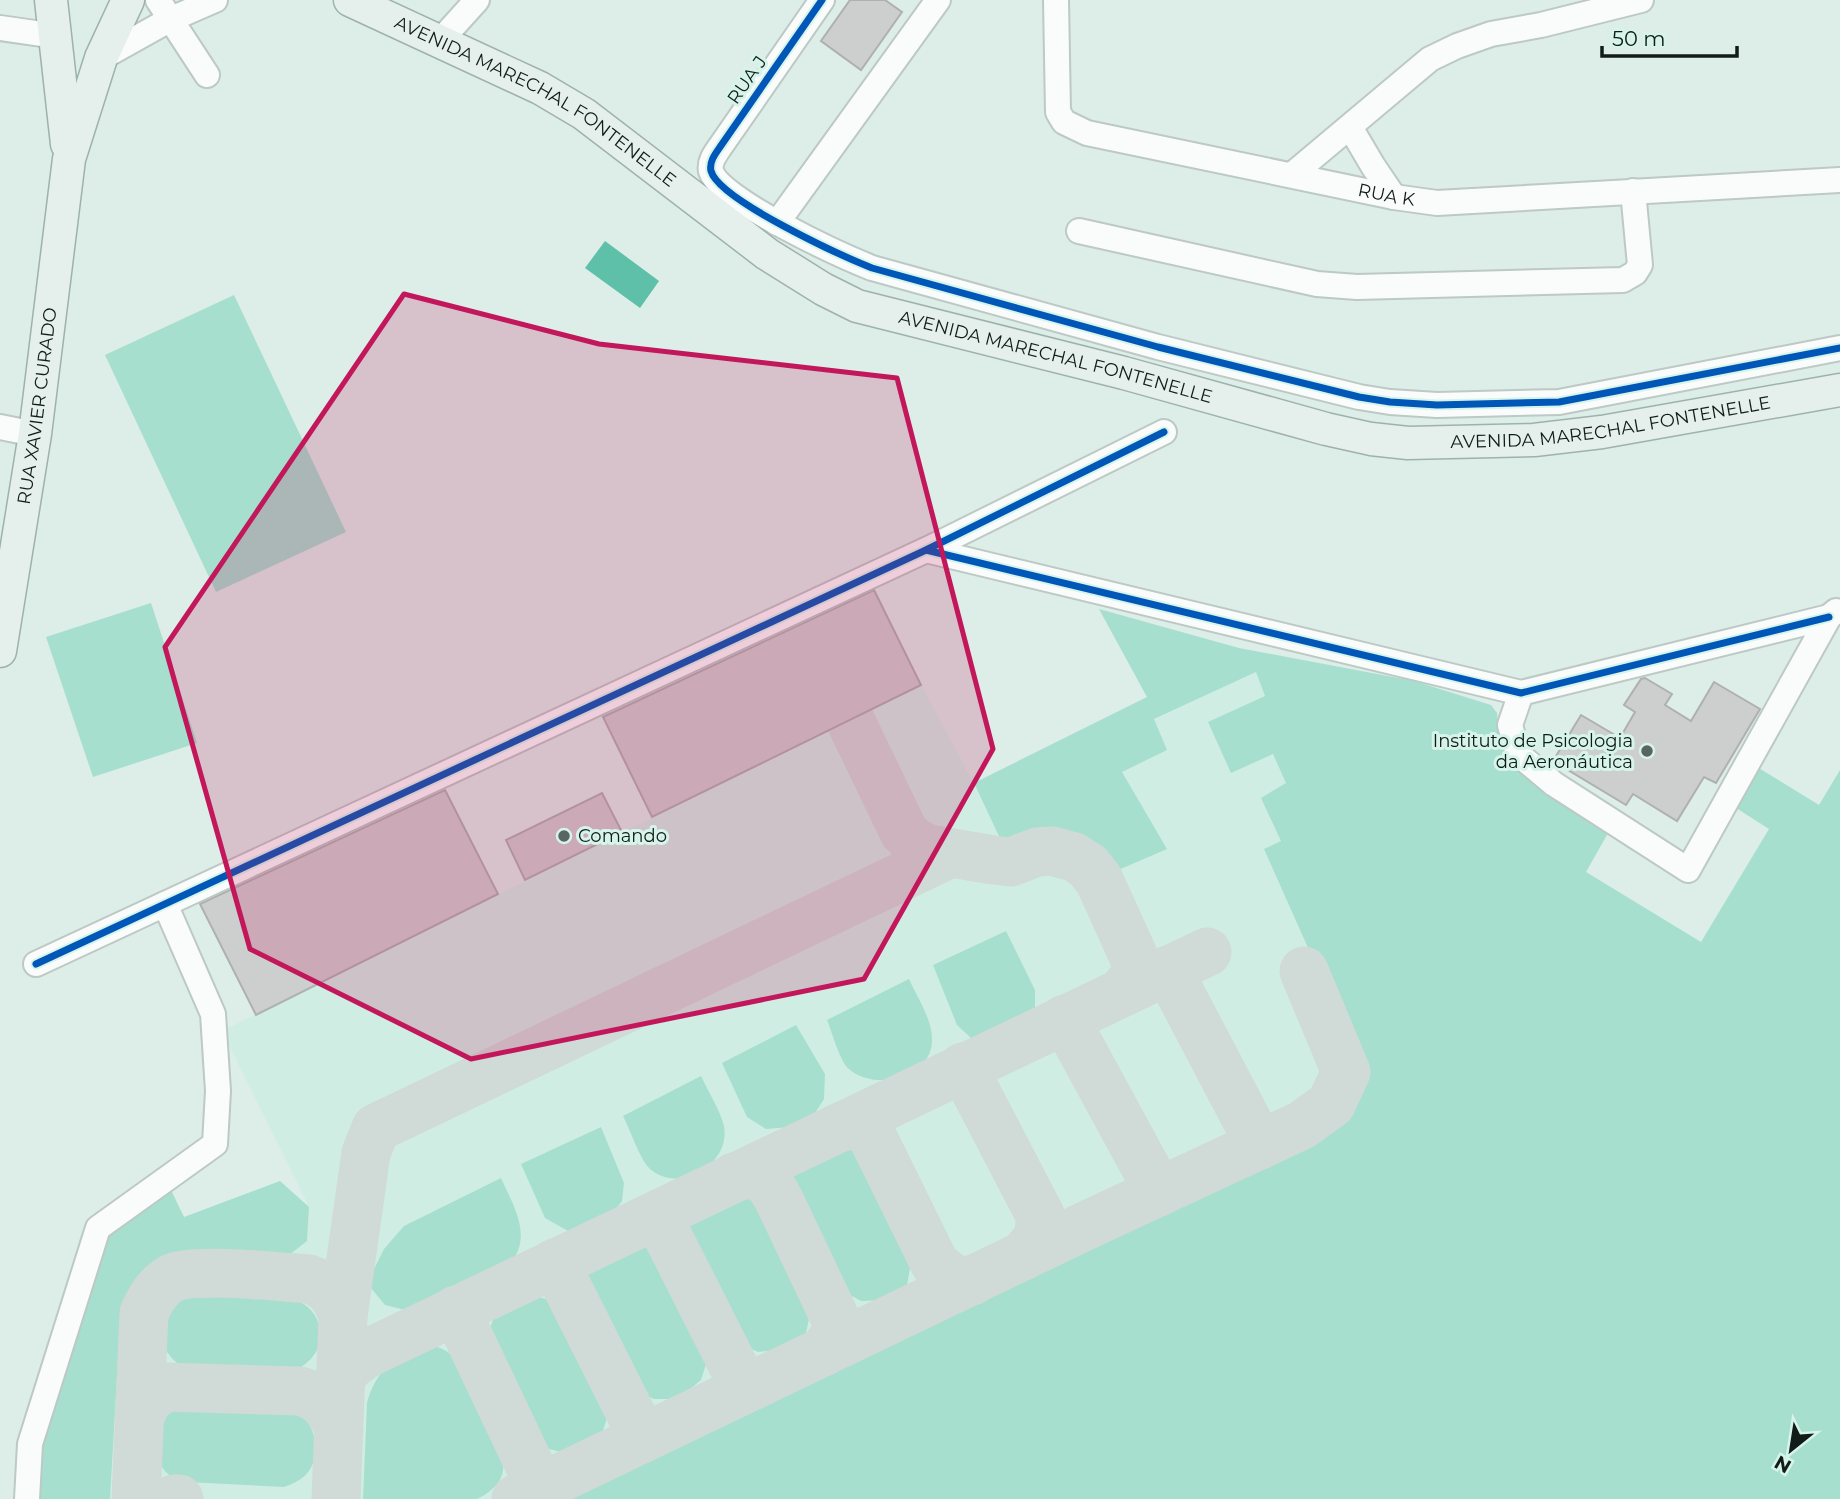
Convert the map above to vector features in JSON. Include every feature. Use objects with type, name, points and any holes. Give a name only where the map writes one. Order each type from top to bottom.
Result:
[{"type":"main road","name":"RUA XAVIER CURADO","points":[[51,0],[69,159]]},
{"type":"main road","name":"RUA XAVIER CURADO","points":[[0,651],[35,434],[69,159],[101,58],[128,0]]},
{"type":"main road","name":"AVENIDA MARECHAL FONTENELLE","points":[[351,0],[540,88],[583,114],[767,254],[823,289],[857,306],[1124,373],[1326,429],[1371,439],[1408,443],[1534,440],[1602,432],[1840,390]]},
{"type":"street","points":[[101,58],[164,10],[215,0]]},
{"type":"street","points":[[440,41],[477,0]]},
{"type":"street","name":"RUA J","points":[[777,223],[718,181],[711,170],[712,160],[822,0]]},
{"type":"street","points":[[938,0],[777,223],[836,254],[913,281],[1158,347],[1359,397],[1390,402],[1437,405],[1559,402],[1840,348]]},
{"type":"street","name":"RUA K","points":[[1056,0],[1058,112],[1064,122],[1087,133],[1394,197],[1437,203],[1840,180]]},
{"type":"street","points":[[1293,174],[1430,60],[1457,46],[1490,34],[1541,25],[1641,0]]},
{"type":"street","points":[[164,10],[207,75]]},
{"type":"street","points":[[0,28],[56,36]]},
{"type":"street","points":[[1350,127],[1394,197]]},
{"type":"street","points":[[1079,231],[1317,284],[1357,287],[1623,280],[1635,273],[1640,265],[1633,191]]},
{"type":"street","points":[[0,428],[35,434]]},
{"type":"street","points":[[36,964],[926,551],[1164,432]]},
{"type":"street","points":[[926,551],[1521,693],[1834,613]]},
{"type":"street","points":[[1521,693],[1510,725],[1518,754],[1553,784],[1688,870],[1834,613]]},
{"type":"street","points":[[27,1499],[30,1444],[98,1228],[215,1144],[218,1091],[213,1014],[165,904]]},
{"type":"highlighted area","points":[[404,294],[599,344],[897,378],[993,749],[864,979],[471,1059],[250,949],[165,647]]},
{"type":"shaded area","points":[[605,241],[659,281],[640,308],[585,268]]},
{"type":"shaded area","points":[[234,295],[346,532],[216,592],[105,355]]},
{"type":"shaded area","points":[[151,603],[197,743],[93,777],[46,637]]},
{"type":"shaded area","points":[[1099,609],[1239,648],[1414,681],[1491,705],[1497,713],[1498,725],[1612,826],[1586,872],[1701,942],[1769,829],[1733,806],[1757,767],[1819,805],[1840,770],[1840,1499],[549,1499],[1325,1127],[1349,1103],[1357,1077],[1350,1042],[1264,849],[1281,841],[1261,798],[1286,783],[1273,754],[1231,773],[1208,722],[1265,696],[1256,672],[1154,719],[1167,750],[1122,772],[1167,849],[1116,871],[1079,842],[1059,834],[1031,835],[1005,849],[974,783],[1147,697]]},
{"type":"shaded area","points":[[1256,672],[1266,696],[1209,722],[1273,754],[1287,784],[1282,841],[1265,849],[1350,1042],[1357,1077],[1349,1103],[1325,1127],[549,1499],[110,1499],[120,1307],[141,1274],[177,1253],[283,1259],[307,1241],[309,1207],[222,1031],[921,685],[974,783],[1005,848],[1033,834],[1061,834],[1086,844],[1122,772],[1154,719]]},
{"type":"shaded area","points":[[1006,931],[1035,990],[1035,1008],[1028,1019],[983,1039],[971,1038],[957,1025],[933,965]]},
{"type":"shaded area","points":[[909,979],[930,1024],[930,1052],[913,1072],[901,1077],[873,1080],[860,1076],[842,1060],[827,1020]]},
{"type":"shaded area","points":[[796,1025],[825,1074],[824,1099],[812,1118],[790,1127],[766,1129],[747,1117],[722,1063]]},
{"type":"shaded area","points":[[701,1076],[724,1126],[724,1140],[720,1152],[712,1163],[688,1177],[675,1179],[662,1176],[646,1165],[623,1116]]},
{"type":"shaded area","points":[[601,1127],[624,1183],[622,1201],[610,1217],[588,1231],[570,1232],[545,1218],[521,1164]]},
{"type":"shaded area","points":[[837,1141],[861,1153],[913,1252],[907,1285],[887,1300],[861,1301],[839,1289],[789,1190],[792,1163],[809,1146]]},
{"type":"shaded area","points":[[501,1178],[516,1211],[521,1232],[517,1253],[510,1264],[409,1311],[385,1305],[371,1288],[374,1269],[384,1249],[404,1226]]},
{"type":"shaded area","points":[[280,1181],[309,1207],[307,1241],[284,1259],[177,1253],[141,1274],[121,1307],[110,1499],[32,1499],[47,1383],[110,1230],[171,1190],[184,1217]]},
{"type":"shaded area","points":[[735,1192],[763,1203],[811,1310],[806,1333],[786,1349],[758,1352],[730,1339],[682,1235],[691,1214],[700,1202],[713,1195]]},
{"type":"shaded area","points":[[631,1239],[654,1251],[707,1361],[701,1380],[678,1399],[654,1399],[631,1389],[578,1288],[585,1266],[594,1253],[609,1245]]},
{"type":"shaded area","points":[[195,1290],[251,1291],[291,1298],[306,1306],[317,1318],[320,1336],[318,1349],[307,1363],[291,1373],[189,1371],[167,1351],[161,1339],[160,1327],[162,1315],[169,1305],[180,1296]]},
{"type":"shaded area","points":[[535,1296],[550,1300],[564,1313],[606,1402],[607,1418],[602,1434],[580,1450],[565,1453],[545,1448],[536,1441],[490,1346],[491,1325],[500,1310],[515,1301]]},
{"type":"shaded area","points":[[420,1343],[441,1348],[459,1362],[497,1440],[503,1472],[499,1482],[477,1499],[363,1499],[367,1403],[370,1393],[380,1375],[394,1359]]},
{"type":"shaded area","points":[[190,1404],[259,1405],[285,1407],[298,1412],[308,1422],[315,1440],[312,1466],[301,1479],[284,1487],[187,1482],[174,1478],[167,1473],[158,1459],[157,1434],[169,1412]]},
{"type":"building","points":[[850,0],[885,0],[902,12],[861,70],[821,41]]},
{"type":"building","points":[[874,590],[921,685],[652,817],[603,717]]},
{"type":"building","name":"Instituto de Psicologia da Aeronáutica","points":[[1645,678],[1672,694],[1665,705],[1691,721],[1714,682],[1760,709],[1716,783],[1704,777],[1677,821],[1633,794],[1626,805],[1553,761],[1581,715],[1620,738],[1635,712],[1624,705],[1641,679]]},
{"type":"building","points":[[445,790],[498,894],[256,1015],[200,904]]},
{"type":"building","name":"Comando","points":[[602,793],[622,832],[525,880],[506,840]]},
{"type":"taxiway","points":[[850,720],[904,832],[914,842],[929,849],[1011,862],[1037,852],[1052,851],[1074,857],[1088,866],[1099,880],[1137,964],[1135,976],[1123,991]]},
{"type":"taxiway","points":[[336,1499],[343,1316],[366,1153],[376,1128],[951,853]]},
{"type":"taxiway","points":[[341,1376],[366,1354],[1207,952]]},
{"type":"taxiway","points":[[1168,970],[1260,1145]]},
{"type":"taxiway","points":[[516,1499],[1302,1125],[1331,1104],[1346,1072],[1304,971]]},
{"type":"taxiway","points":[[1065,1019],[1159,1192]]},
{"type":"taxiway","points":[[963,1067],[1041,1217],[1038,1238],[1023,1256]]},
{"type":"taxiway","points":[[838,1128],[855,1126],[870,1132],[935,1264],[953,1279],[972,1281]]},
{"type":"taxiway","points":[[734,1177],[750,1175],[761,1178],[779,1200],[835,1318],[838,1331],[823,1352]]},
{"type":"taxiway","points":[[657,1215],[745,1389]]},
{"type":"taxiway","points":[[555,1263],[643,1438]]},
{"type":"taxiway","points":[[136,1499],[144,1313],[154,1294],[165,1282],[180,1275],[215,1273],[309,1279],[331,1293],[343,1316]]},
{"type":"taxiway","points":[[456,1310],[540,1487]]},
{"type":"taxiway","points":[[139,1420],[147,1400],[165,1387],[300,1391],[324,1404],[339,1429]]},
{"type":"taxiway","points":[[174,1499],[179,1499]]},
{"type":"cycle path","points":[[822,0],[716,152],[711,171],[719,183],[735,197],[758,211],[810,240],[872,268],[1158,347],[1359,397],[1390,402],[1437,405],[1559,402],[1840,348]]},
{"type":"cycle path","points":[[36,964],[926,550],[1164,432]]},
{"type":"cycle path","points":[[926,550],[1521,693],[1829,617]]},
{"type":"place","name":"Instituto de Psicologia da Aeronáutica","points":[[1647,751]]},
{"type":"place","name":"Comando","points":[[564,836]]}]
